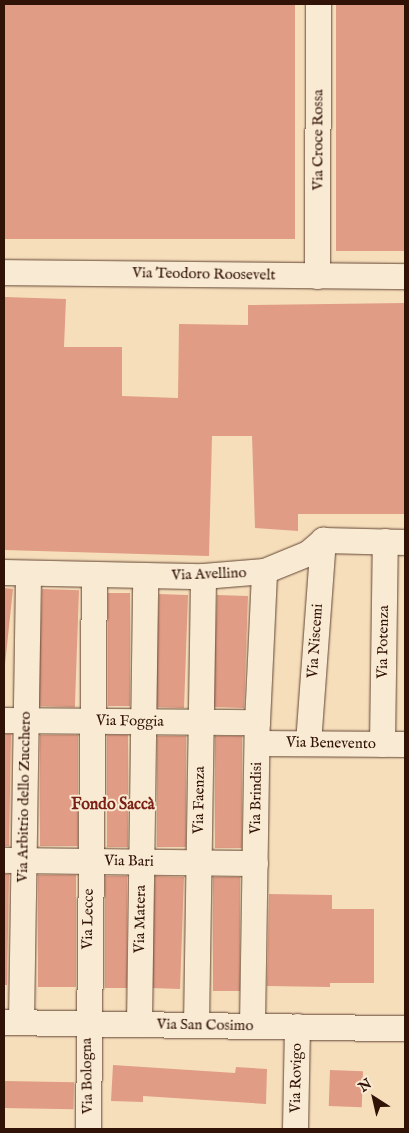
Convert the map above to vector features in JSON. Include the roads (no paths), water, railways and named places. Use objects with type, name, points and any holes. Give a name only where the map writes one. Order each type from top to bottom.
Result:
[{"type":"street","name":"Via Croce Rossa","points":[[317,276],[318,4]]},
{"type":"street","name":"Via Teodoro Roosevelt","points":[[4,272],[405,276]]},
{"type":"street","points":[[322,540],[395,541]]},
{"type":"street","name":"Via Avellino","points":[[16,572],[203,576],[264,571],[308,553],[322,540]]},
{"type":"street","name":"Via Niscemi","points":[[308,743],[322,540]]},
{"type":"street","name":"Via Potenza","points":[[393,744],[395,541]]},
{"type":"street","name":"Via Brindisi","points":[[252,1025],[257,733],[264,571]]},
{"type":"street","name":"Via Arbitrio dello Zucchero","points":[[12,1022],[16,572]]},
{"type":"street","name":"Via Lecce","points":[[86,1023],[94,574]]},
{"type":"street","name":"Via Matera","points":[[139,1024],[145,575]]},
{"type":"street","name":"Via Faenza","points":[[196,1025],[203,576]]},
{"type":"street","name":"Via Foggia","points":[[14,720],[200,722],[257,733]]},
{"type":"street","name":"Via Benevento","points":[[257,733],[308,743],[393,744]]},
{"type":"street","name":"Via Bari","points":[[13,860],[255,863]]},
{"type":"street","name":"Via San Cosimo","points":[[12,1022],[405,1028]]},
{"type":"street","name":"Via Bologna","points":[[86,1023],[88,1129]]},
{"type":"street","name":"Via Rovigo","points":[[296,1026],[296,1129]]},
{"type":"district","name":"Fondo Saccà","points":[[113,805]]}]
